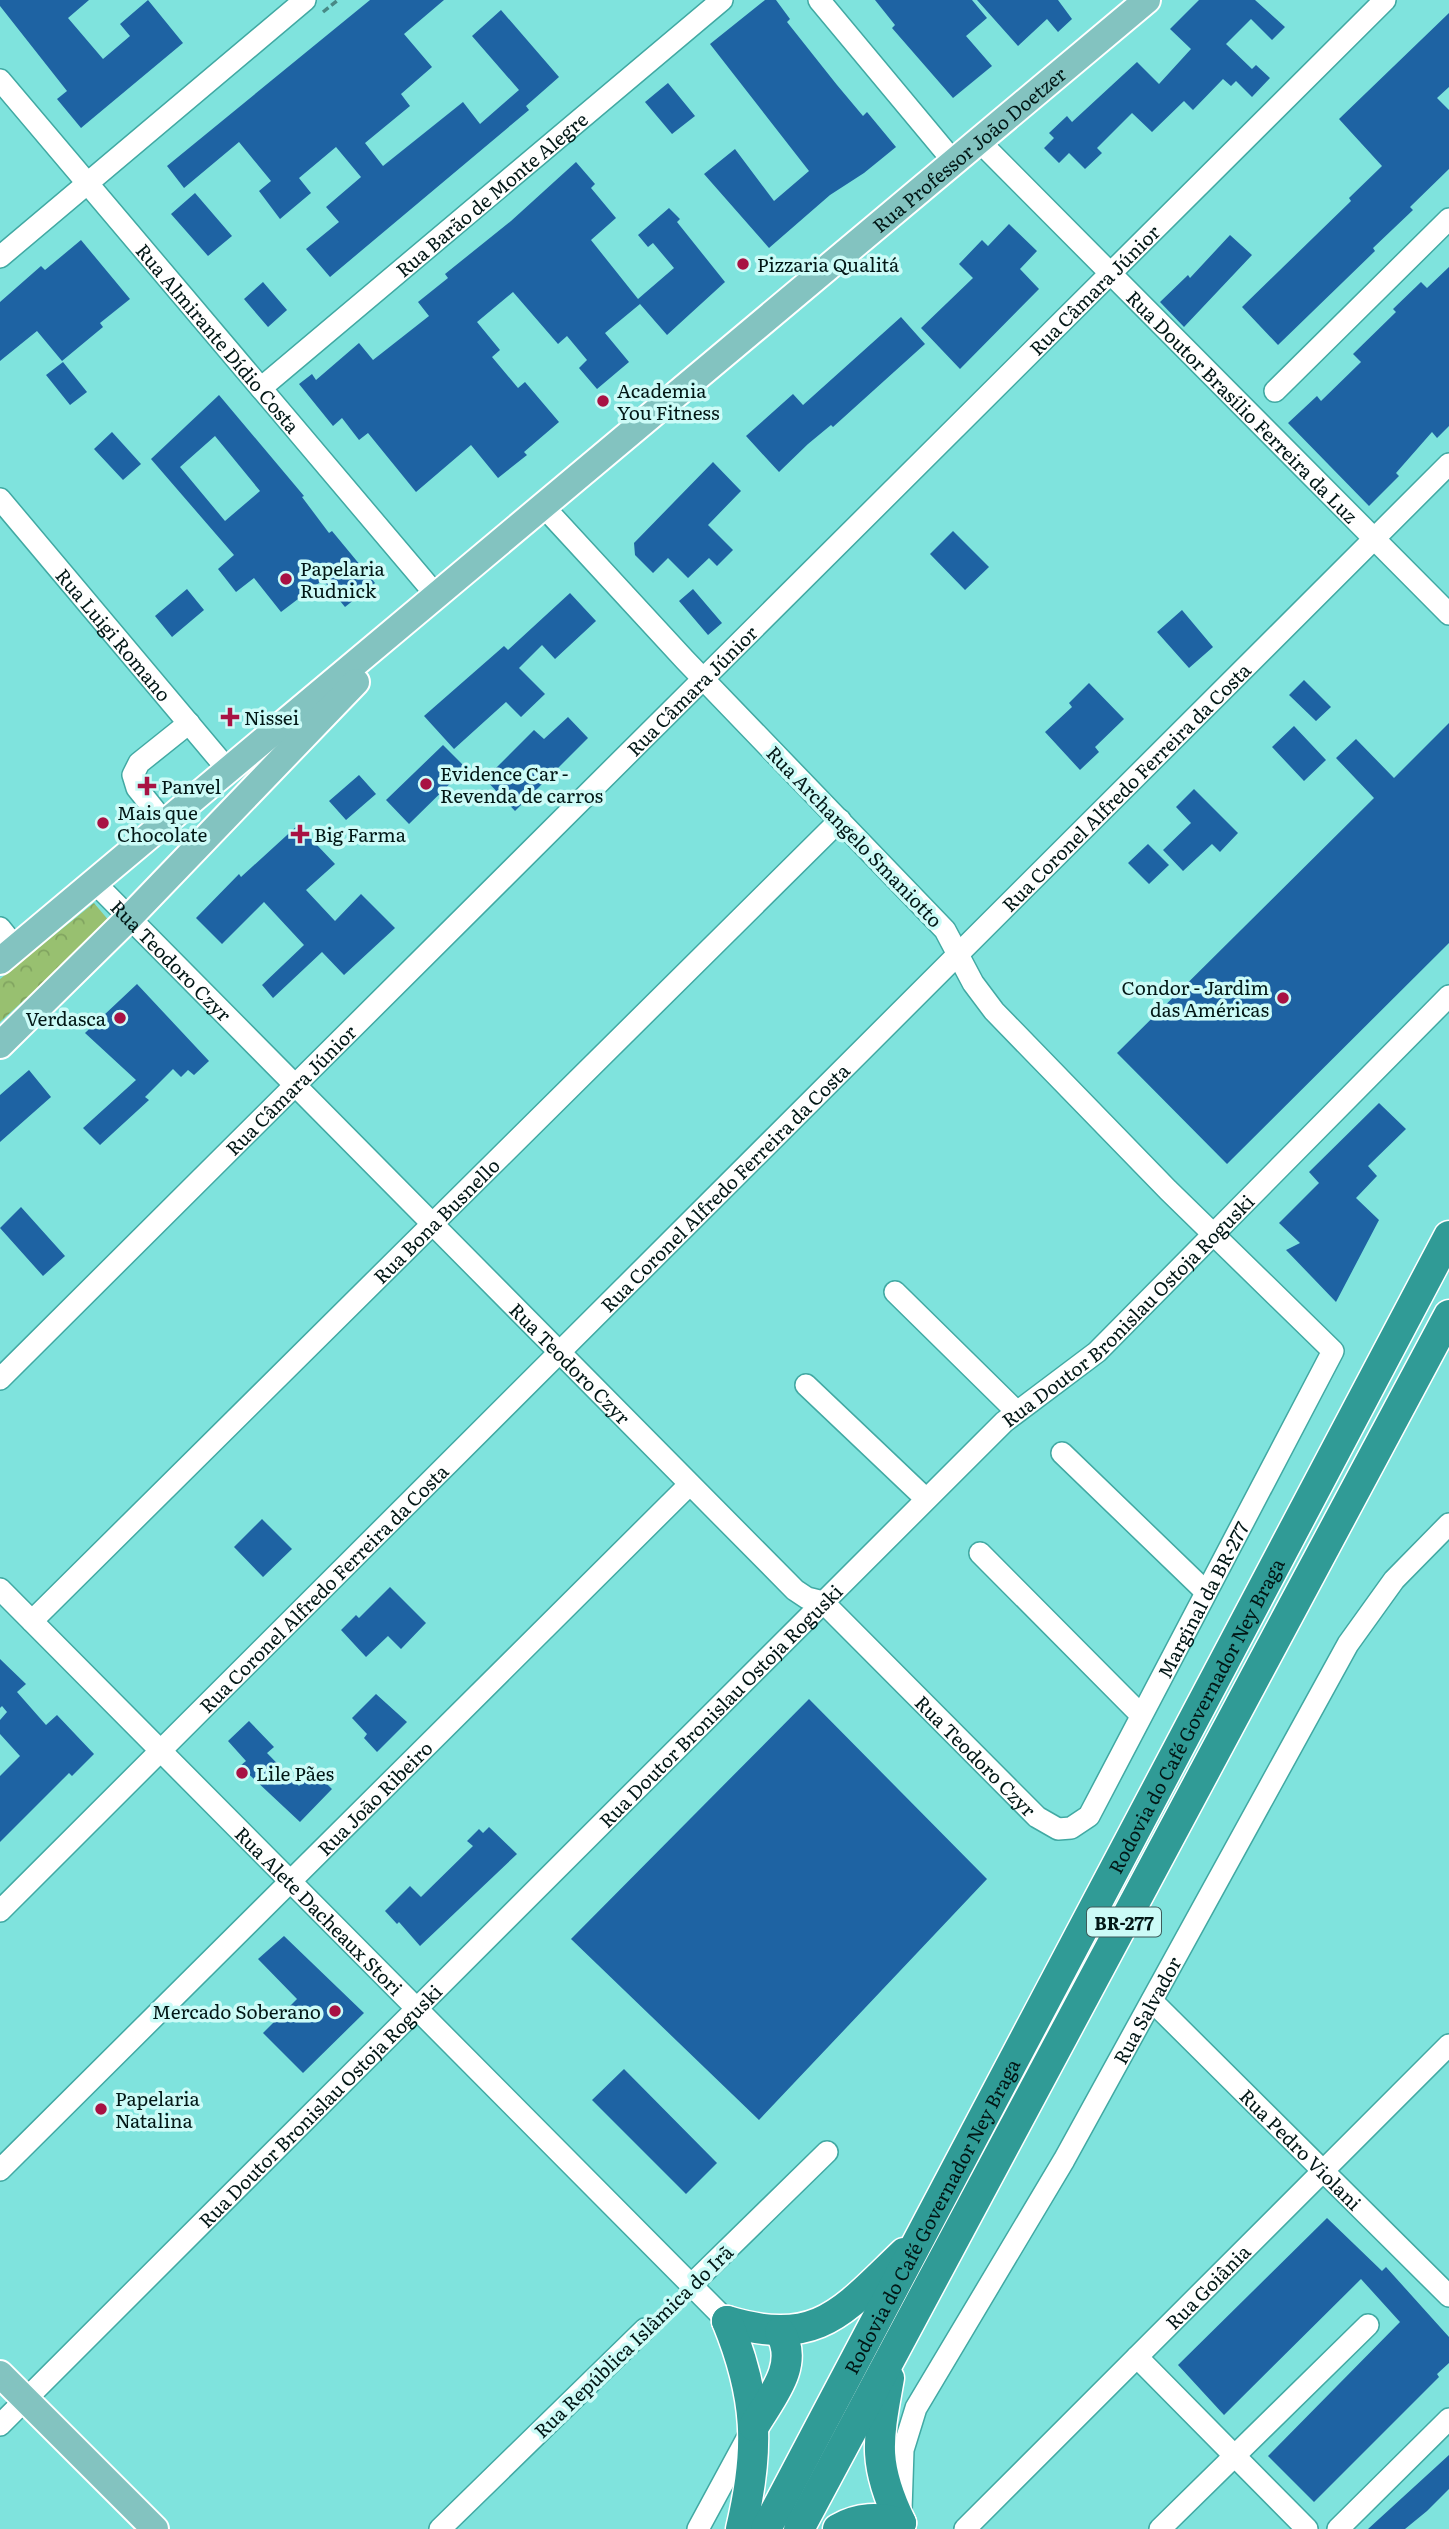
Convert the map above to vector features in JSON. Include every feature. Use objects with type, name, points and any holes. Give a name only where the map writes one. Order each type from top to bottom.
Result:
[{"type":"highway","name":"Rodovia do Café Governador Ney Braga","points":[[765,2529],[1449,1236]]},
{"type":"highway","name":"Rodovia do Café Governador Ney Braga","points":[[799,2529],[1449,1315]]},
{"type":"highway","points":[[727,2321],[780,2332],[803,2329],[838,2313],[922,2236]]},
{"type":"highway","points":[[727,2321],[748,2379],[754,2426],[749,2491],[741,2529]]},
{"type":"highway","points":[[748,2379],[763,2347],[780,2332]]},
{"type":"highway","points":[[754,2426],[788,2364],[787,2343],[780,2332]]},
{"type":"highway","points":[[894,2352],[878,2456],[882,2479],[904,2526]]},
{"type":"highway","points":[[838,2529],[862,2519],[882,2518],[904,2526]]},
{"type":"main road","name":"Rua Professor João Doetzer","points":[[5,946],[94,882],[1147,0]]},
{"type":"main road","name":"Rua Professor João Doetzer","points":[[0,1045],[129,918],[436,596]]},
{"type":"main road","points":[[0,2374],[155,2529]]},
{"type":"street","name":"Rua Barão de Monte Alegre","points":[[261,388],[722,0]]},
{"type":"street","points":[[818,0],[954,162]]},
{"type":"street","name":"Rua Câmara Júnior","points":[[0,1379],[1385,0]]},
{"type":"street","points":[[0,257],[88,183],[314,7]]},
{"type":"street","name":"Rua Almirante Dídio Costa","points":[[0,80],[436,596]]},
{"type":"street","name":"Rua Doutor Brasílio Ferreira da Luz","points":[[979,141],[1449,614]]},
{"type":"street","points":[[1275,391],[1449,219]]},
{"type":"street","name":"Rua Coronel Alfredo Ferreira da Costa","points":[[0,1911],[1449,464]]},
{"type":"street","name":"Rua Luigi Romano","points":[[0,499],[228,770]]},
{"type":"street","name":"Rua Archangelo Smaniotto","points":[[543,506],[946,930],[956,956],[994,1011],[1333,1351]]},
{"type":"street","points":[[165,823],[137,788],[133,775],[139,763],[188,723]]},
{"type":"street","name":"Rua Bona Busnello","points":[[32,1622],[840,820]]},
{"type":"street","name":"Rua Teodoro Czyr","points":[[94,882],[795,1590],[807,1598],[823,1602],[1037,1817],[1058,1829]]},
{"type":"street","name":"Rua Doutor Bronislau Ostoja Roguski","points":[[0,2425],[926,1499],[1016,1411],[1083,1365],[1449,996]]},
{"type":"street","points":[[895,1292],[1016,1411]]},
{"type":"street","name":"Marginal da BR-277","points":[[1058,1829],[1071,1828],[1089,1816],[1333,1351]]},
{"type":"street","points":[[806,1385],[926,1499]]},
{"type":"street","points":[[1062,1453],[1206,1592]]},
{"type":"street","name":"Rua João Ribeiro","points":[[0,2170],[689,1485]]},
{"type":"street","name":"Rua Salvador","points":[[904,2526],[903,2451],[916,2408],[1025,2229],[1363,1619],[1394,1580],[1449,1524]]},
{"type":"street","points":[[980,1553],[1141,1715]]},
{"type":"street","name":"Rua Alete Dacheaux Stori","points":[[0,1589],[727,2321]]},
{"type":"street","name":"Rua Pedro Violani","points":[[1152,2001],[1449,2296]]},
{"type":"street","name":"Rua Goiânia","points":[[965,2529],[1449,2045]]},
{"type":"street","name":"Rua República Islâmica do Irã","points":[[691,2285],[827,2152]]},
{"type":"street","points":[[1160,2529],[1368,2325]]},
{"type":"street","name":"Rua República Islâmica do Irã","points":[[440,2529],[645,2329]]},
{"type":"street","points":[[1137,2357],[1307,2529]]},
{"type":"street","points":[[1338,2529],[1449,2419]]},
{"type":"street","points":[[698,2529],[754,2426]]},
{"type":"path","points":[[314,7],[338,0]]},
{"type":"path","name":"Rua República Islâmica do Irã","points":[[645,2329],[691,2285]]},
{"type":"green space","points":[[94,903],[110,922],[0,1022],[0,979]]},
{"type":"building","points":[[0,0],[89,0],[68,18],[103,59],[130,36],[120,24],[148,0],[183,43],[81,128],[57,99],[67,91],[0,6]]},
{"type":"building","points":[[370,0],[444,0],[404,34],[432,67],[401,94],[410,106],[365,143],[383,166],[463,102],[480,124],[519,90],[472,36],[501,10],[559,77],[526,106],[529,110],[330,277],[306,249],[339,222],[326,207],[361,177],[336,147],[299,178],[311,193],[280,219],[259,191],[271,181],[239,142],[184,188],[167,166]]},
{"type":"building","points":[[765,0],[776,0],[790,19],[787,22],[837,85],[863,116],[867,112],[896,147],[864,173],[830,195],[769,248],[704,174],[735,149],[774,201],[809,171],[710,44]]},
{"type":"building","points":[[875,0],[972,0],[987,18],[966,36],[992,66],[953,98],[892,28],[895,25]]},
{"type":"building","points":[[977,0],[1058,0],[1072,19],[1058,32],[1047,19],[1018,46]]},
{"type":"building","points":[[1199,0],[1255,0],[1285,27],[1272,40],[1251,19],[1226,44],[1252,69],[1256,65],[1270,78],[1252,97],[1236,81],[1231,86],[1223,79],[1193,110],[1184,101],[1152,132],[1132,113],[1097,148],[1102,153],[1085,169],[1069,153],[1059,163],[1044,148],[1054,138],[1049,133],[1067,116],[1072,122],[1137,62],[1159,84],[1191,49],[1170,29]]},
{"type":"building","points":[[1449,13],[1449,87],[1437,98],[1449,110],[1449,169],[1410,207],[1413,210],[1373,248],[1375,251],[1278,345],[1242,307],[1351,201],[1349,198],[1382,166],[1339,119]]},
{"type":"building","points":[[668,83],[695,116],[672,134],[645,102]]},
{"type":"building","points":[[576,162],[595,184],[591,188],[616,218],[591,240],[638,299],[674,268],[653,243],[648,247],[638,235],[669,208],[680,219],[677,222],[725,282],[667,335],[640,304],[605,333],[629,362],[597,389],[579,368],[587,360],[567,336],[558,344],[513,292],[477,322],[500,350],[492,357],[518,388],[525,382],[559,422],[524,452],[527,455],[498,478],[471,445],[416,492],[368,433],[359,440],[342,418],[333,426],[299,384],[312,374],[316,380],[359,343],[373,360],[429,316],[418,302],[448,278],[445,274],[511,221]]},
{"type":"building","points":[[195,193],[232,236],[208,256],[171,214]]},
{"type":"building","points":[[1009,224],[1037,251],[1020,269],[1039,289],[960,369],[921,328],[973,278],[959,264],[982,240],[988,246]]},
{"type":"building","points":[[1230,235],[1252,255],[1184,327],[1160,302],[1188,275],[1190,278]]},
{"type":"building","points":[[81,240],[130,299],[100,323],[103,327],[62,361],[37,331],[0,361],[0,302],[41,266],[45,270]]},
{"type":"building","points":[[1449,267],[1449,426],[1437,438],[1432,432],[1396,473],[1399,476],[1369,506],[1288,423],[1317,396],[1321,401],[1361,362],[1353,354],[1396,312],[1393,309],[1421,282],[1427,288]]},
{"type":"building","points":[[263,282],[287,310],[268,327],[244,299]]},
{"type":"building","points":[[901,317],[925,344],[779,472],[746,436],[793,394],[803,405]]},
{"type":"building","points":[[63,362],[87,392],[70,405],[46,375]]},
{"type":"building","points":[[219,395],[304,496],[302,497],[329,533],[332,531],[375,583],[345,607],[323,580],[281,612],[254,578],[236,592],[218,569],[234,555],[151,459]],"holes":[[[215,436],[260,491],[225,521],[180,467]]]},
{"type":"building","points":[[112,432],[141,464],[123,480],[94,449]]},
{"type":"building","points":[[713,462],[741,491],[708,525],[733,550],[717,566],[709,558],[688,578],[668,558],[653,573],[635,555],[634,543]]},
{"type":"building","points":[[953,531],[989,567],[965,590],[930,554]]},
{"type":"building","points":[[187,589],[204,610],[172,637],[155,616]]},
{"type":"building","points":[[693,589],[722,623],[708,635],[679,601]]},
{"type":"building","points":[[570,593],[596,621],[555,659],[542,645],[519,668],[545,694],[521,717],[506,702],[454,749],[424,716],[504,646],[508,650]]},
{"type":"building","points":[[1182,610],[1213,647],[1189,668],[1157,632]]},
{"type":"building","points":[[1304,680],[1331,707],[1316,721],[1289,695]]},
{"type":"building","points":[[1089,683],[1124,719],[1095,747],[1099,752],[1080,770],[1045,732],[1072,707],[1069,703]]},
{"type":"building","points":[[568,717],[588,738],[515,811],[485,779],[534,730],[544,739]]},
{"type":"building","name":"Condor - Jardim das Américas","points":[[1449,723],[1449,943],[1227,1164],[1117,1053],[1374,798],[1336,758],[1356,739],[1394,778]]},
{"type":"building","points":[[1294,726],[1326,760],[1304,781],[1272,747]]},
{"type":"building","name":"Evidence Car - Revenda de carros","points":[[443,745],[466,768],[409,824],[386,800]]},
{"type":"building","points":[[359,775],[376,794],[346,820],[329,801]]},
{"type":"building","points":[[1194,789],[1238,833],[1220,852],[1212,844],[1183,871],[1163,850],[1191,823],[1176,807]]},
{"type":"building","points":[[298,825],[335,864],[306,890],[335,921],[361,894],[395,928],[344,975],[322,952],[273,998],[262,985],[304,945],[264,902],[222,944],[196,918],[239,874],[241,877]]},
{"type":"building","points":[[1148,844],[1169,865],[1149,884],[1128,863]]},
{"type":"building","points":[[137,984],[209,1061],[194,1075],[188,1070],[181,1077],[173,1069],[145,1097],[149,1100],[100,1145],[83,1128],[136,1080],[85,1033]]},
{"type":"building","points":[[29,1070],[51,1097],[0,1142],[0,1095]]},
{"type":"building","points":[[1379,1103],[1406,1129],[1368,1166],[1377,1176],[1356,1198],[1379,1220],[1336,1302],[1286,1250],[1300,1243],[1279,1223],[1319,1183],[1309,1172]]},
{"type":"building","points":[[21,1207],[65,1256],[43,1276],[0,1228]]},
{"type":"building","points":[[262,1519],[292,1549],[263,1577],[234,1547]]},
{"type":"building","points":[[390,1587],[426,1623],[401,1649],[388,1636],[366,1657],[341,1630],[356,1615],[359,1618]]},
{"type":"building","points":[[0,1659],[26,1684],[17,1692],[46,1725],[57,1715],[94,1754],[72,1776],[69,1773],[0,1842],[0,1776],[20,1756],[0,1734],[0,1720],[7,1712],[2,1706],[0,1708]]},
{"type":"building","points":[[376,1694],[407,1722],[377,1752],[364,1738],[367,1734],[352,1718]]},
{"type":"building","points":[[809,1699],[987,1879],[759,2120],[571,1939]]},
{"type":"building","points":[[249,1721],[274,1747],[267,1753],[299,1786],[314,1771],[332,1789],[300,1822],[240,1766],[246,1761],[228,1741]]},
{"type":"building","points":[[489,1827],[517,1854],[420,1946],[399,1922],[397,1924],[385,1911],[410,1886],[421,1897],[473,1846],[467,1841],[479,1829],[483,1833]]},
{"type":"building","points":[[284,1936],[364,2013],[303,2073],[263,2033],[297,1999],[258,1959]]},
{"type":"building","points":[[624,2069],[717,2163],[686,2194],[592,2100]]},
{"type":"building","points":[[1327,2218],[1382,2271],[1386,2267],[1449,2337],[1449,2363],[1437,2374],[1439,2377],[1314,2502],[1268,2456],[1400,2322],[1361,2279],[1224,2415],[1178,2365]]},
{"type":"building","points":[[1449,2455],[1449,2489],[1427,2511],[1405,2529],[1368,2529]]},
{"type":"place","name":"Pizzaria Qualitá","points":[[743,264]]},
{"type":"place","name":"Academia You Fitness","points":[[603,401]]},
{"type":"place","name":"Papelaria Rudnick","points":[[286,579]]},
{"type":"place","name":"Nissei","points":[[230,717]]},
{"type":"place","name":"Evidence Car - Revenda de carros","points":[[426,784]]},
{"type":"place","name":"Panvel","points":[[147,786]]},
{"type":"place","name":"Mais que Chocolate","points":[[103,823]]},
{"type":"place","name":"Big Farma","points":[[300,834]]},
{"type":"place","name":"Condor - Jardim das Américas","points":[[1283,998]]},
{"type":"place","name":"Verdasca","points":[[120,1018]]},
{"type":"place","name":"Lile Pães","points":[[242,1773]]},
{"type":"place","name":"Mercado Soberano","points":[[335,2011]]},
{"type":"place","name":"Papelaria Natalina","points":[[101,2109]]}]
